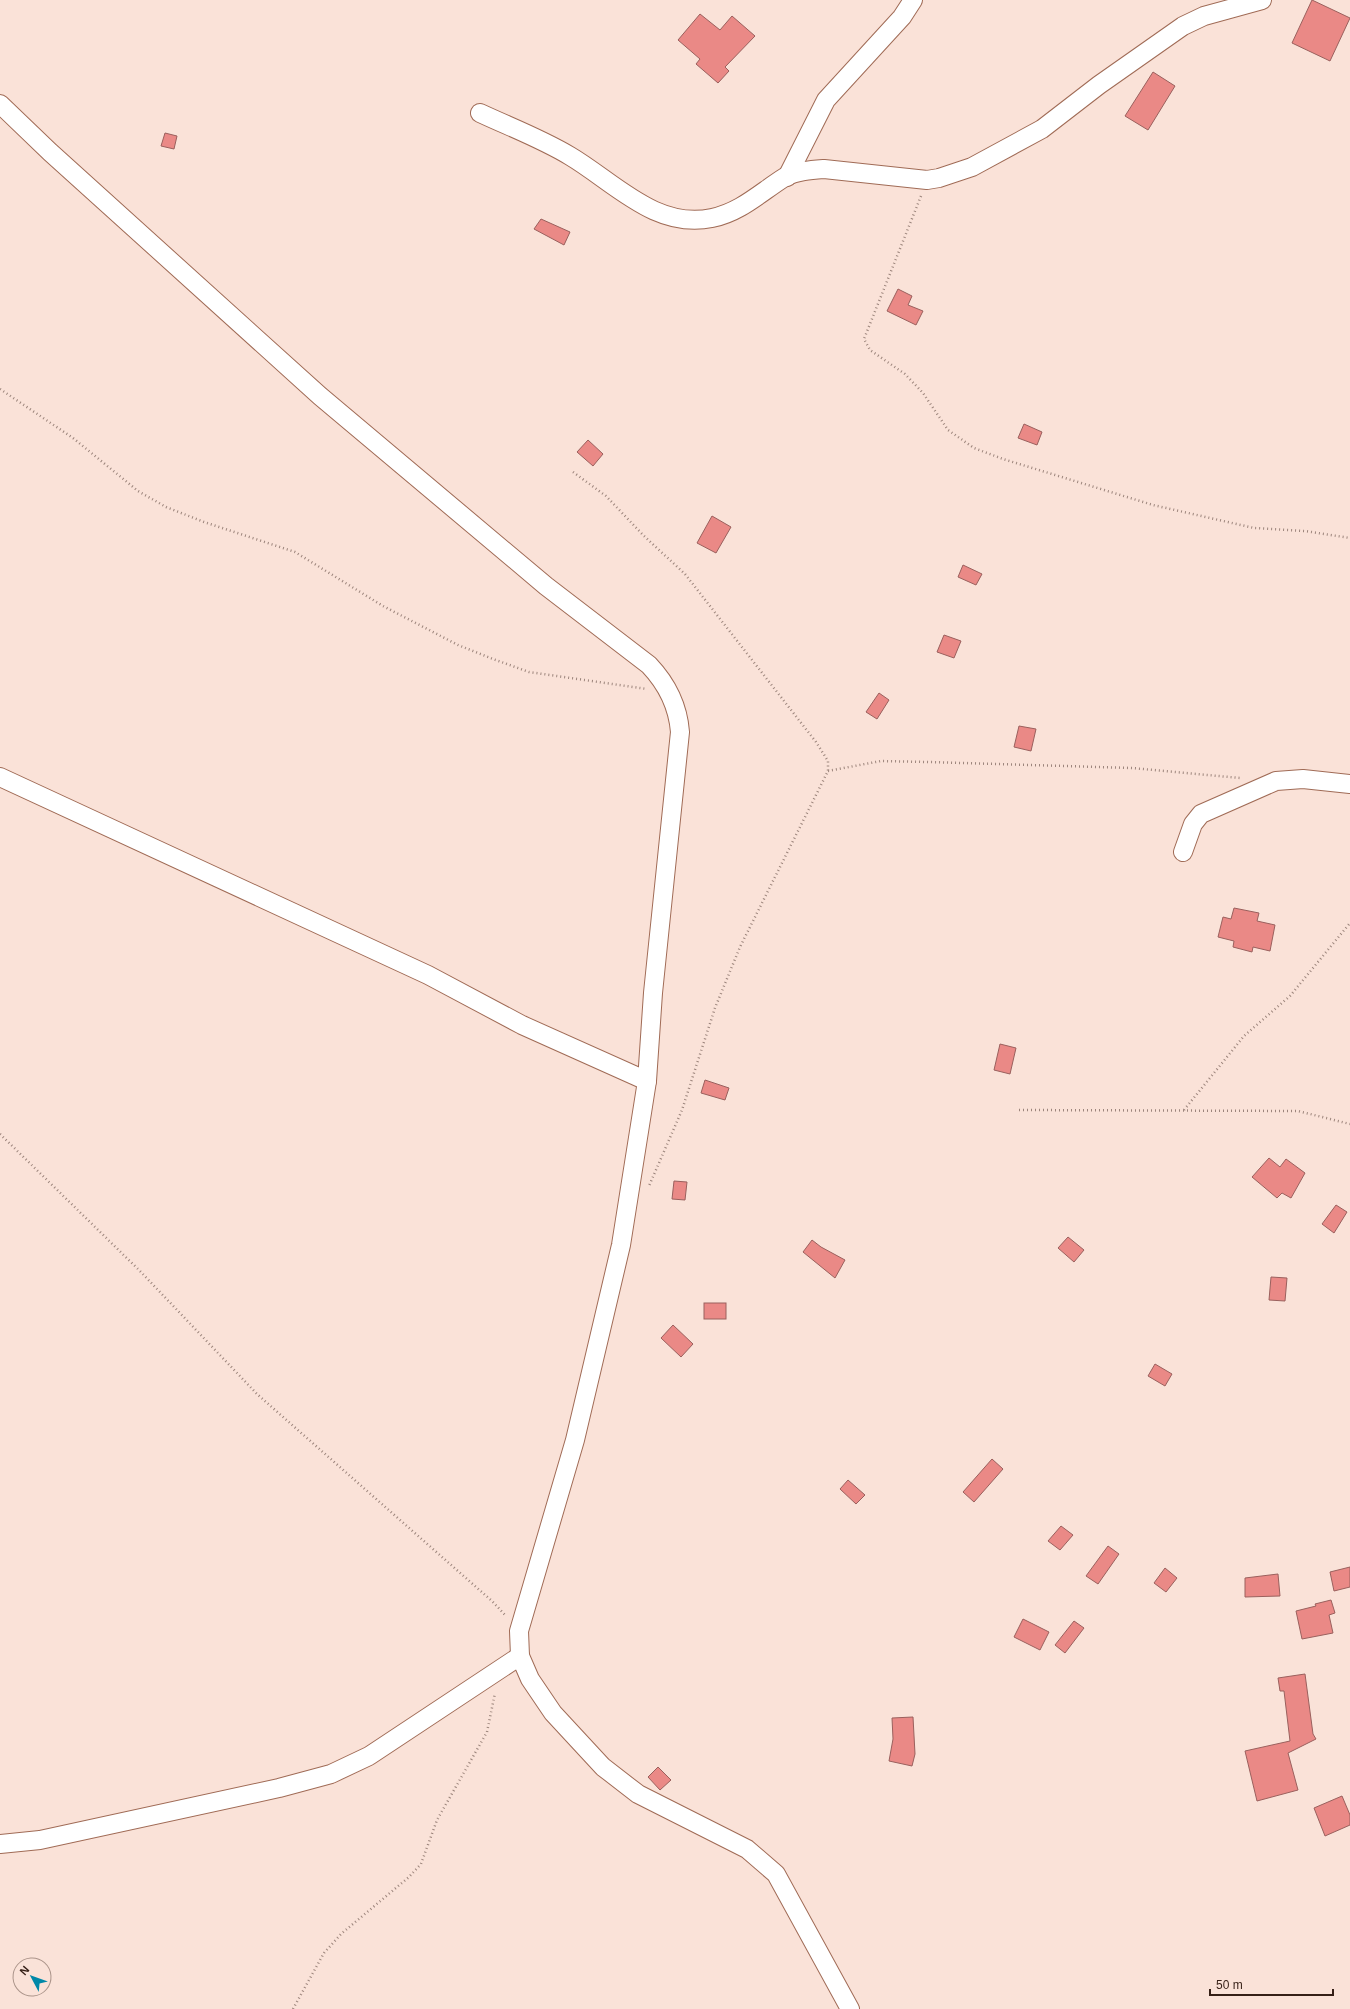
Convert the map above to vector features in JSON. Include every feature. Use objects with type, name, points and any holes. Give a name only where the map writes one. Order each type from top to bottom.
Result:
[{"type":"street","points":[[787,177],[826,100],[902,17],[913,0]]},
{"type":"street","points":[[480,113],[557,149],[646,208],[676,219],[702,220],[720,216],[750,202],[787,177],[811,170],[824,169],[927,180],[939,178],[972,167],[1042,129],[1099,85],[1183,26],[1236,3],[1262,0]]},
{"type":"street","points":[[0,104],[50,152],[320,396],[546,586],[649,665],[662,679],[669,691],[678,718],[680,732],[659,930],[647,1081],[621,1244],[575,1440],[519,1630],[520,1656],[530,1679],[553,1714],[604,1766],[638,1794],[747,1849],[776,1874],[850,2009]]},
{"type":"street","points":[[0,777],[428,975],[522,1025],[647,1081]]},
{"type":"street","points":[[1184,852],[1193,824],[1202,814],[1276,781],[1302,779],[1350,784]]},
{"type":"street","points":[[0,1844],[40,1840],[279,1788],[332,1774],[369,1756],[520,1656]]},
{"type":"path","points":[[927,180],[864,339],[870,350],[905,374],[923,393],[948,430],[974,448],[1003,459],[1153,505],[1254,528],[1305,531],[1350,538]]},
{"type":"path","points":[[0,388],[73,438],[138,491],[166,507],[204,522],[295,552],[383,606],[458,645],[529,672],[604,684],[669,691]]},
{"type":"path","points":[[573,472],[606,496],[644,536],[685,574],[824,753],[828,761],[828,771],[740,947],[715,1008],[682,1110],[647,1190]]},
{"type":"path","points":[[828,771],[881,761],[1132,768],[1246,778]]},
{"type":"path","points":[[1184,1110],[1244,1036],[1290,996],[1350,923]]},
{"type":"path","points":[[1019,1110],[1298,1111],[1350,1124]]},
{"type":"path","points":[[0,1134],[139,1270],[257,1394],[492,1601],[519,1630]]},
{"type":"path","points":[[293,2009],[324,1953],[341,1934],[409,1877],[421,1864],[437,1820],[487,1732],[500,1669]]},
{"type":"building","points":[[1312,0],[1350,18],[1330,61],[1292,43]]},
{"type":"building","points":[[700,14],[720,30],[732,16],[755,36],[725,67],[729,71],[718,83],[696,64],[700,59],[678,40]]},
{"type":"building","points":[[1153,72],[1175,86],[1148,130],[1125,116]]},
{"type":"building","points":[[165,133],[177,136],[174,149],[161,146]]},
{"type":"building","points":[[541,219],[570,232],[564,245],[534,229]]},
{"type":"building","points":[[898,289],[912,296],[908,305],[923,311],[916,325],[887,311]]},
{"type":"building","points":[[1024,424],[1042,432],[1037,445],[1018,438]]},
{"type":"building","points":[[588,440],[603,454],[593,466],[577,452]]},
{"type":"building","points":[[712,516],[731,527],[716,553],[697,543]]},
{"type":"building","points":[[963,565],[982,574],[976,585],[958,577]]},
{"type":"building","points":[[944,635],[961,641],[954,658],[937,652]]},
{"type":"building","points":[[879,693],[889,700],[877,719],[866,712]]},
{"type":"building","points":[[1019,726],[1036,729],[1031,751],[1014,747]]},
{"type":"building","points":[[1234,908],[1259,913],[1257,921],[1275,925],[1270,951],[1253,947],[1252,952],[1233,947],[1234,941],[1218,937],[1223,917],[1231,919]]},
{"type":"building","points":[[1000,1044],[1016,1048],[1010,1074],[994,1070]]},
{"type":"building","points":[[705,1080],[729,1088],[725,1100],[701,1093]]},
{"type":"building","points":[[1269,1158],[1280,1167],[1286,1159],[1305,1173],[1291,1198],[1282,1193],[1277,1198],[1252,1177]]},
{"type":"building","points":[[674,1181],[687,1182],[685,1200],[672,1199]]},
{"type":"building","points":[[1336,1205],[1347,1212],[1334,1233],[1322,1224]]},
{"type":"building","points":[[1068,1237],[1084,1250],[1074,1262],[1058,1248]]},
{"type":"building","points":[[812,1240],[821,1247],[845,1260],[835,1278],[803,1252]]},
{"type":"building","points":[[1271,1277],[1287,1278],[1285,1301],[1269,1300]]},
{"type":"building","points":[[704,1303],[726,1303],[726,1319],[704,1319]]},
{"type":"building","points":[[673,1325],[693,1344],[681,1357],[661,1338]]},
{"type":"building","points":[[1155,1364],[1172,1374],[1165,1386],[1148,1376]]},
{"type":"building","points":[[992,1459],[1003,1469],[974,1502],[963,1492]]},
{"type":"building","points":[[848,1480],[865,1495],[856,1504],[840,1489]]},
{"type":"building","points":[[1061,1526],[1073,1535],[1060,1550],[1048,1541]]},
{"type":"building","points":[[1108,1546],[1119,1554],[1098,1584],[1086,1576]]},
{"type":"building","points":[[1350,1567],[1350,1587],[1334,1591],[1330,1572]]},
{"type":"building","points":[[1165,1568],[1177,1578],[1166,1592],[1154,1583]]},
{"type":"building","points":[[1278,1574],[1280,1596],[1245,1597],[1245,1578]]},
{"type":"building","points":[[1331,1600],[1335,1613],[1329,1615],[1333,1633],[1302,1639],[1296,1611],[1316,1606],[1315,1604]]},
{"type":"building","points":[[1023,1619],[1049,1632],[1040,1650],[1014,1637]]},
{"type":"building","points":[[1074,1621],[1084,1628],[1065,1653],[1055,1645]]},
{"type":"building","points":[[1305,1674],[1313,1734],[1316,1739],[1288,1753],[1298,1790],[1257,1801],[1245,1751],[1290,1741],[1284,1691],[1280,1691],[1278,1678]]},
{"type":"building","points":[[913,1717],[915,1754],[912,1766],[889,1761],[893,1739],[892,1718]]},
{"type":"building","points":[[658,1767],[671,1780],[660,1790],[648,1777]]},
{"type":"building","points":[[1342,1796],[1350,1815],[1350,1825],[1325,1836],[1314,1808]]}]
